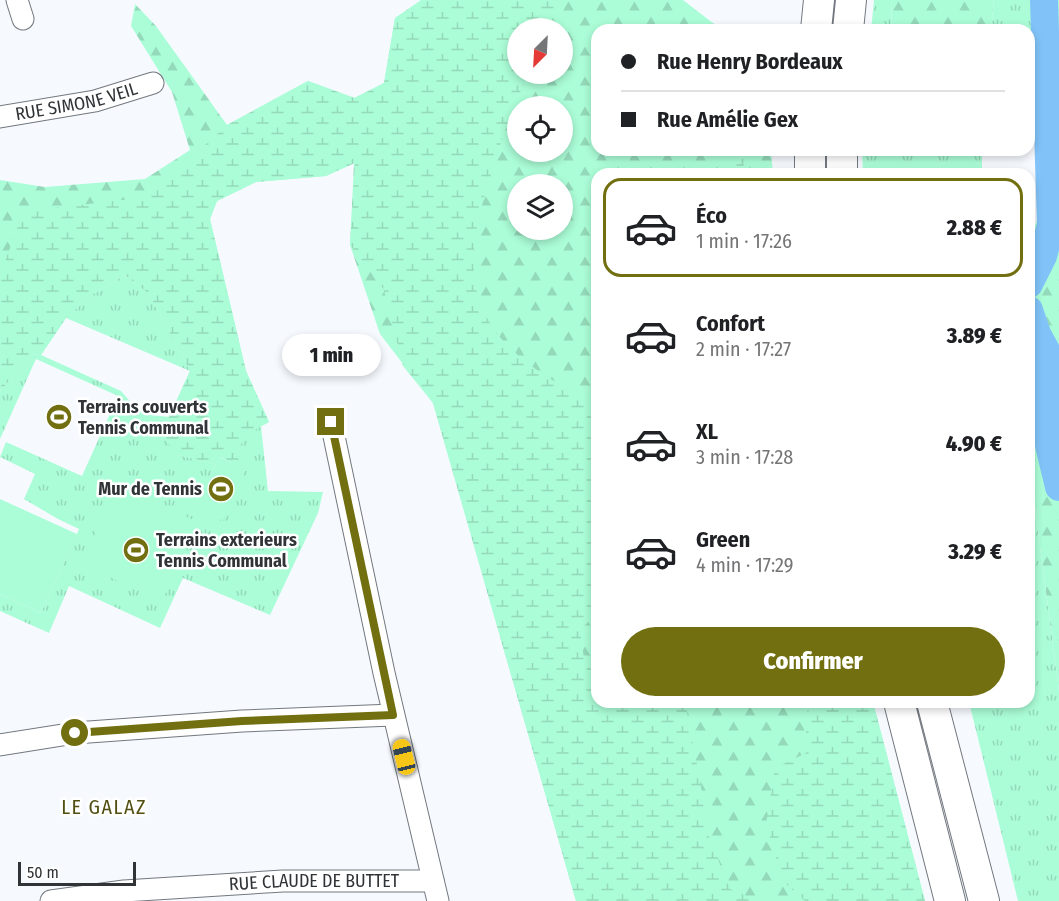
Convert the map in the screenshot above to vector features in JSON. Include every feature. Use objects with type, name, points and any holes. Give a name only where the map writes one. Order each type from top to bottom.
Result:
[{"type":"highway","points":[[817,24],[819,0]]},
{"type":"highway","points":[[849,24],[851,0]]},
{"type":"highway","points":[[901,708],[950,901]]},
{"type":"highway","points":[[934,708],[984,901]]},
{"type":"street","name":"RUE SIMONE VEIL","points":[[0,117],[95,101],[153,83]]},
{"type":"street","points":[[331,422],[393,715],[436,891]]},
{"type":"street","points":[[0,745],[75,733],[242,721],[393,715]]},
{"type":"street","name":"RUE CLAUDE DE BUTTET","points":[[51,901],[124,891],[283,881],[436,891]]},
{"type":"green space","points":[[421,0],[683,0],[714,24],[591,24],[591,156],[772,156],[772,168],[591,168],[591,708],[875,708],[925,901],[576,901],[433,403],[380,334],[350,245],[354,163],[326,176],[256,182],[217,201],[210,219],[246,371],[269,422],[248,435],[239,449],[236,456],[246,469],[220,457],[216,464],[178,455],[155,427],[169,417],[190,371],[149,294],[125,275],[90,296],[66,318],[41,355],[33,354],[0,391],[0,180],[45,187],[145,179],[190,150],[172,92],[131,26],[135,4],[156,26],[227,125],[308,81],[354,98],[384,83],[395,18]]},
{"type":"green space","points":[[423,0],[561,0],[553,18],[507,18],[507,84],[524,84],[518,96],[507,96],[507,127],[478,224],[474,262],[479,300],[496,333],[521,358],[550,379],[591,401],[591,619],[580,630],[584,659],[591,661],[591,708],[686,708],[707,832],[730,889],[758,901],[576,901],[433,403],[403,366],[384,290],[350,245],[355,163],[326,176],[256,182],[217,201],[210,219],[246,371],[269,422],[248,435],[239,449],[236,456],[246,469],[220,457],[216,464],[178,455],[155,427],[169,417],[190,371],[149,294],[125,275],[90,296],[66,318],[41,355],[33,354],[0,391],[0,275],[18,226],[28,211],[148,197],[227,125],[308,81],[355,98],[384,83],[395,18]]},
{"type":"green space","points":[[874,0],[891,0],[892,24],[872,24]]},
{"type":"green space","points":[[891,0],[994,0],[992,24],[892,24]]},
{"type":"green space","points":[[994,0],[1032,0],[1033,24],[992,24]]},
{"type":"green space","points":[[1032,0],[1059,0],[1059,691],[1035,508],[1035,226],[1040,212],[1035,24],[1033,24]]},
{"type":"green space","points":[[720,156],[746,156],[743,168],[720,168]]},
{"type":"green space","points":[[862,156],[982,156],[982,168],[863,168]]},
{"type":"green space","points":[[125,275],[149,294],[190,371],[66,318],[90,296]]},
{"type":"green space","points":[[33,354],[41,355],[121,391],[135,407],[151,415],[169,417],[178,455],[216,464],[197,510],[236,456],[247,434],[261,426],[268,491],[323,492],[318,513],[270,615],[183,578],[160,628],[69,586],[49,633],[0,611],[0,594],[41,613],[79,529],[24,499],[35,474],[0,457],[6,442],[82,476],[118,396],[36,359],[0,439],[0,391]]},
{"type":"green space","name":"Mur de Tennis","points":[[219,457],[246,469],[223,521],[196,510]]},
{"type":"green space","name":"Terrains exterieurs Tennis Communal","points":[[117,486],[198,522],[162,601],[81,564]]},
{"type":"green space","points":[[0,499],[77,534],[41,613],[0,594]]},
{"type":"green space","points":[[1035,508],[1059,691],[1059,901],[1018,901],[970,708],[1035,708]]},
{"type":"green space","points":[[808,708],[875,708],[925,901],[805,901],[783,881],[766,824],[775,768],[806,753],[806,715]]},
{"type":"waterway","points":[[1035,272],[1043,256],[1051,225],[1044,0]]},
{"type":"waterway","points":[[1035,328],[1049,356],[1049,445],[1059,487]]},
{"type":"place","name":"Terrains couverts Tennis Communal","points":[[59,417]]},
{"type":"place","name":"Mur de Tennis","points":[[221,489]]},
{"type":"place","name":"Terrains exterieurs Tennis Communal","points":[[136,550]]},
{"type":"district","name":"LE GALAZ","points":[[104,807]]},
{"type":"route","points":[[75,733],[242,721],[393,715],[331,422]]}]
